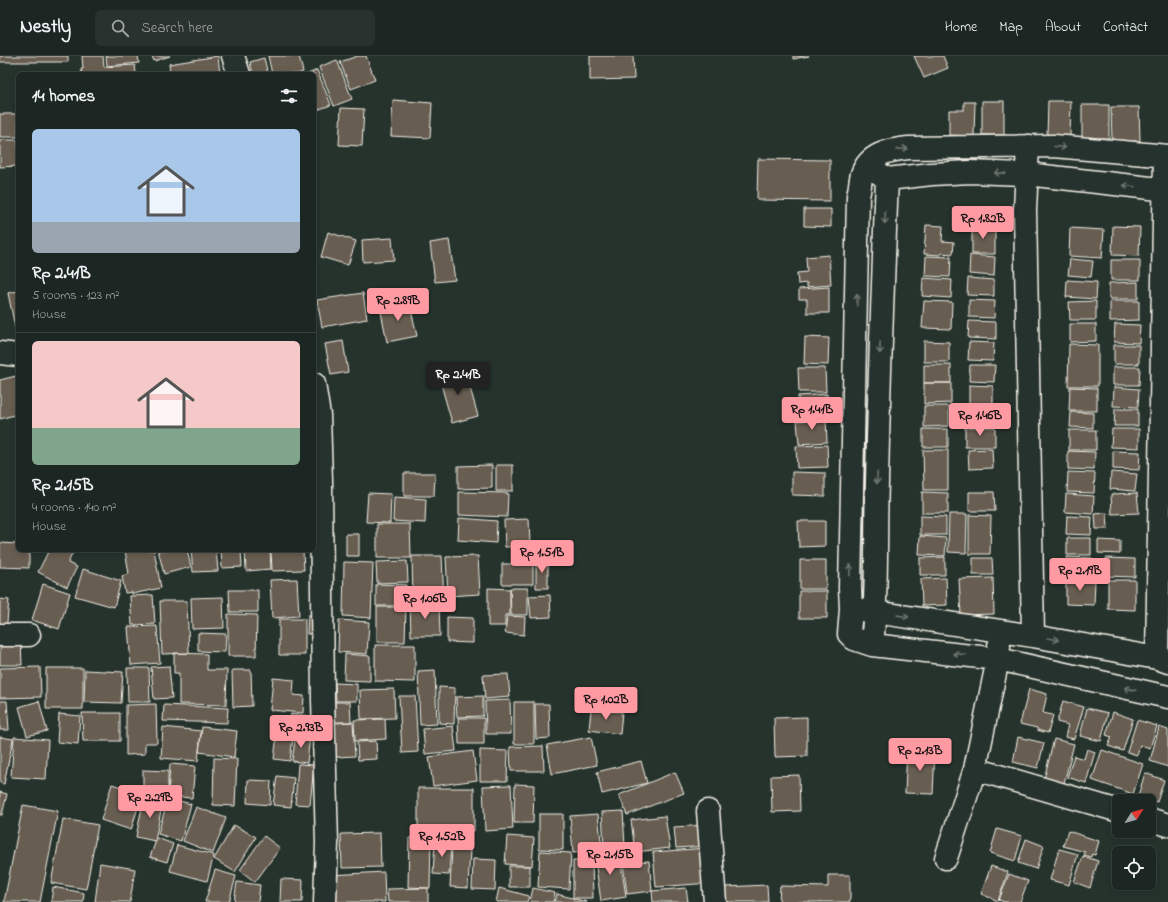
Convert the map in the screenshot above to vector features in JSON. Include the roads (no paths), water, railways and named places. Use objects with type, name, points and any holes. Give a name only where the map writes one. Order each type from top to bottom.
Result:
[{"type":"street","points":[[233,56],[238,72]]},
{"type":"street","points":[[1028,146],[1025,226],[1033,636]]},
{"type":"street","points":[[851,609],[1033,636],[1162,660],[1166,156],[1054,146],[908,148],[889,150],[868,164],[862,174],[858,196],[850,588],[851,609],[849,634],[854,638],[872,645],[998,660],[1168,697]]},
{"type":"street","points":[[868,164],[887,180],[932,174],[970,172],[1026,174],[1166,190]]},
{"type":"street","points":[[872,645],[876,612],[876,495],[880,329],[887,180]]},
{"type":"street","points":[[0,352],[16,355]]},
{"type":"street","points":[[316,396],[319,415],[321,481],[326,843],[324,902]]},
{"type":"street","points":[[946,858],[975,769],[998,660],[1001,631]]},
{"type":"street","points":[[0,635],[29,635]]},
{"type":"street","points":[[975,769],[1112,809]]},
{"type":"street","points":[[708,811],[715,902]]},
{"type":"street","points":[[1156,821],[1168,825]]}]
